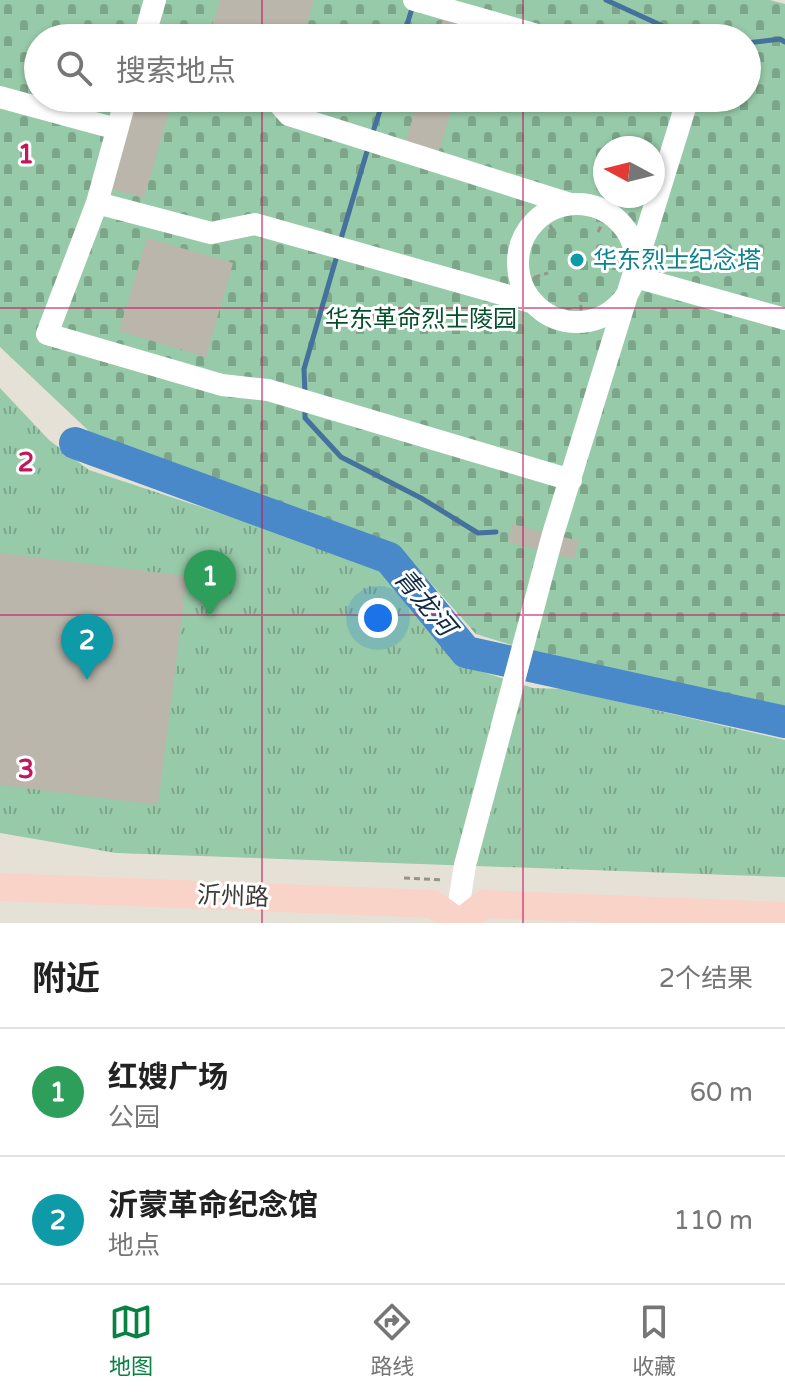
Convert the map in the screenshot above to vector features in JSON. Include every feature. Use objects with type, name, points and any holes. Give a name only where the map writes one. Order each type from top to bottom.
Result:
[{"type":"main road","name":"沂州路","points":[[0,887],[433,904],[459,923]]},
{"type":"main road","points":[[459,923],[484,904],[785,916]]},
{"type":"street","points":[[148,24],[155,0]]},
{"type":"street","points":[[420,2],[498,24]]},
{"type":"street","points":[[0,97],[24,104]]},
{"type":"street","points":[[55,112],[117,129]]},
{"type":"street","points":[[122,112],[97,203],[47,334],[222,385],[268,390],[289,399],[571,480]]},
{"type":"street","points":[[286,112],[570,204]]},
{"type":"street","points":[[459,923],[465,865],[549,553],[684,112]]},
{"type":"street","points":[[97,203],[211,233],[255,224],[534,303]]},
{"type":"street","points":[[570,204],[590,204],[603,222],[623,225],[633,241],[636,261],[635,277],[627,296],[614,310],[582,322],[564,321],[547,315],[534,303],[518,270],[519,251],[525,234],[549,224],[552,209],[570,204]]},
{"type":"street","points":[[635,277],[785,319]]},
{"type":"path","points":[[521,281],[548,273]]},
{"type":"path","points":[[580,295],[582,322]]},
{"type":"green space","name":"华东革命烈士陵园","points":[[0,0],[770,0],[785,4],[785,707],[541,654],[476,634],[398,546],[93,435],[0,347]]},
{"type":"green space","points":[[0,388],[49,440],[89,470],[383,567],[458,664],[533,688],[564,689],[785,740],[785,877],[116,853],[0,833]]},
{"type":"building","points":[[220,0],[314,0],[306,24],[212,24]]},
{"type":"building","points":[[444,16],[470,24],[441,24]]},
{"type":"building","points":[[130,112],[169,112],[144,198],[108,188]]},
{"type":"building","points":[[415,112],[451,112],[437,157],[404,146]]},
{"type":"building","points":[[147,238],[233,263],[206,357],[119,331]]},
{"type":"building","points":[[512,524],[579,541],[574,559],[508,542]]},
{"type":"building","points":[[0,553],[187,576],[158,805],[0,785]]},
{"type":"waterway","points":[[606,0],[658,24]]},
{"type":"waterway","points":[[407,24],[413,5]]},
{"type":"waterway","points":[[761,41],[780,39],[785,42]]},
{"type":"waterway","points":[[372,135],[379,112]]},
{"type":"waterway","points":[[340,242],[368,148]]},
{"type":"waterway","points":[[305,393],[304,369],[338,252]]},
{"type":"waterway","points":[[305,407],[305,418],[341,457],[421,498],[478,533],[496,532]]},
{"type":"waterway","name":"青龙河","points":[[75,443],[389,558],[466,652],[785,722]]},
{"type":"place","name":"华东烈士纪念塔","points":[[577,260]]},
{"type":"place","name":"红嫂广场","points":[[210,616]]},
{"type":"place","name":"沂蒙革命纪念馆","points":[[87,680]]}]
